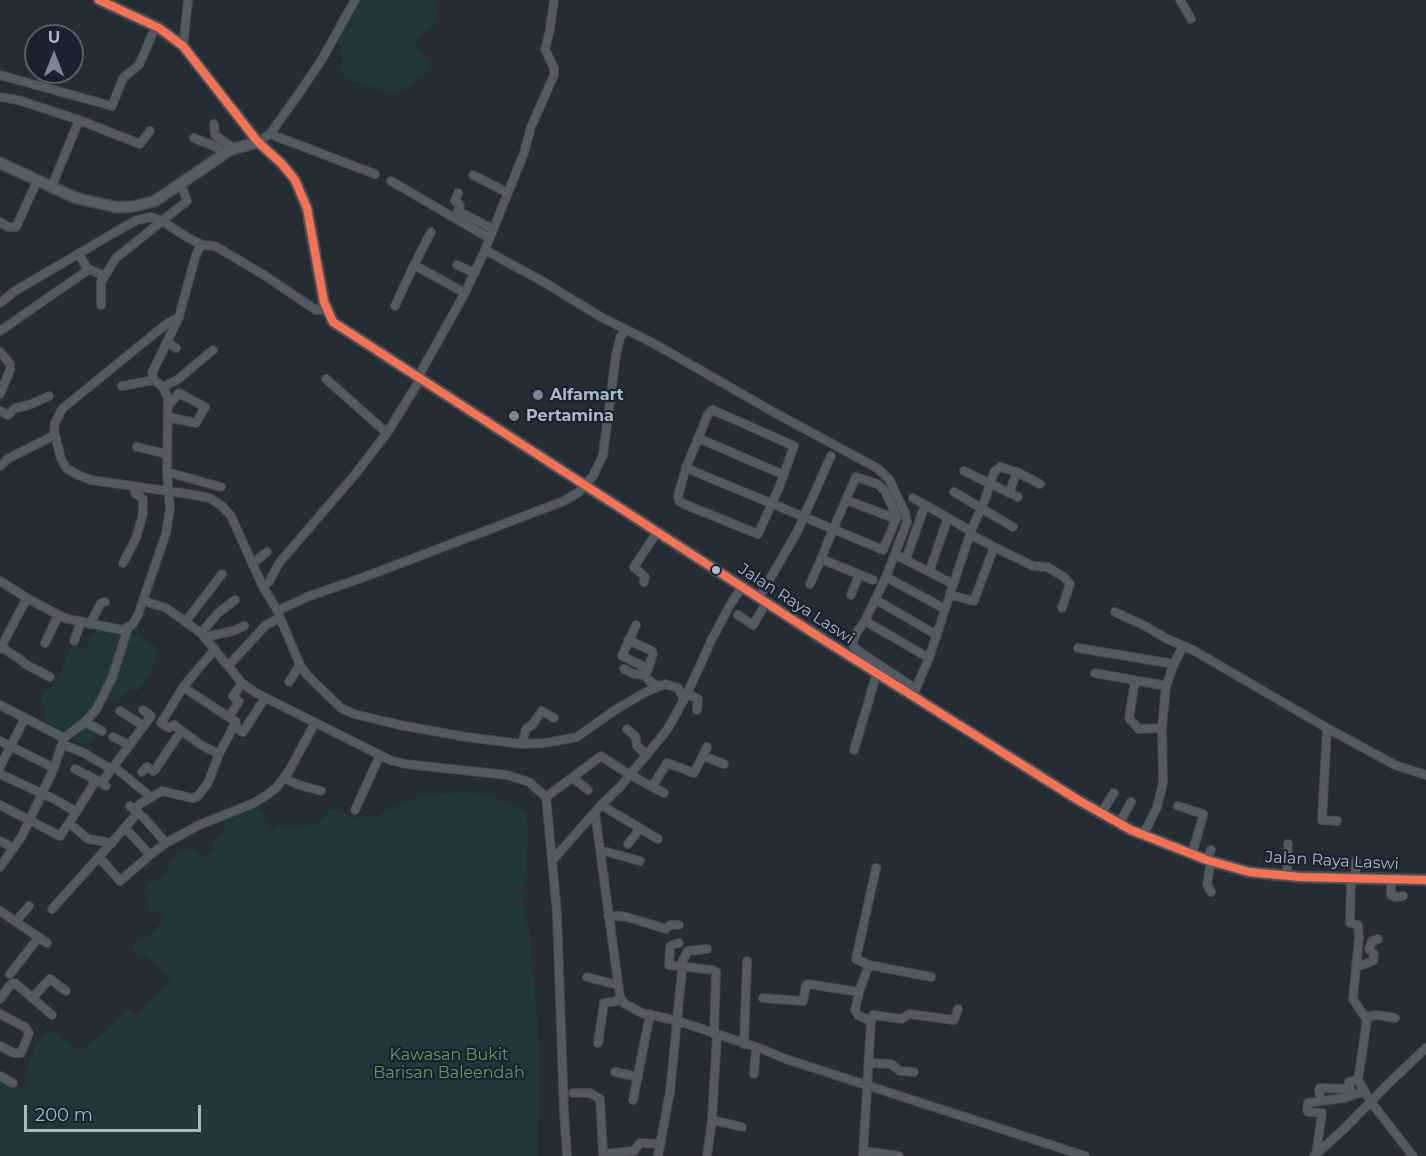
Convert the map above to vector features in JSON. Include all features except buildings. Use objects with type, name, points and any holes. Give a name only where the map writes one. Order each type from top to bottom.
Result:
[{"type":"main road","points":[[99,0],[156,26],[183,46],[258,142],[284,167],[302,194],[308,215],[320,310]]},
{"type":"main road","points":[[0,163],[76,198],[115,207],[131,207],[155,201],[229,151],[258,142]]},
{"type":"main road","name":"Jalan Raya Laswi","points":[[320,310],[333,322],[763,601],[877,673],[911,690],[1119,824],[1192,854],[1210,857],[1249,872],[1287,876],[1426,880]]},
{"type":"street","points":[[183,46],[188,0]]},
{"type":"street","points":[[258,142],[270,134],[321,61],[355,0]]},
{"type":"street","points":[[1180,0],[1191,19]]},
{"type":"street","points":[[263,587],[270,582],[279,562],[353,477],[388,432],[421,378],[475,273],[508,193],[531,127],[554,75],[554,68],[545,49],[554,1]]},
{"type":"street","points":[[0,75],[112,106],[123,78],[138,67],[156,26]]},
{"type":"street","points":[[0,97],[18,100],[78,120],[140,144],[150,131]]},
{"type":"street","points":[[52,186],[78,120]]},
{"type":"street","points":[[214,124],[215,135],[229,151]]},
{"type":"street","points":[[270,134],[375,174]]},
{"type":"street","points":[[194,138],[229,151]]},
{"type":"street","points":[[472,175],[508,193]]},
{"type":"street","points":[[0,222],[8,227],[16,227],[38,180]]},
{"type":"street","points":[[392,181],[493,230]]},
{"type":"street","points":[[101,305],[100,286],[104,276],[122,252],[187,201],[180,184]]},
{"type":"street","points":[[457,214],[460,205],[455,202],[458,193]]},
{"type":"street","points":[[457,214],[489,238]]},
{"type":"street","points":[[0,303],[15,291],[137,220],[152,217],[203,245],[215,246],[320,310]]},
{"type":"street","points":[[395,306],[430,232]]},
{"type":"street","points":[[0,867],[22,836],[64,741],[96,710],[112,678],[128,628],[138,615],[144,601],[169,522],[168,399],[163,387],[154,380],[152,373],[179,317],[195,258],[199,248],[203,245]]},
{"type":"street","points":[[485,250],[601,317],[709,374],[877,468],[894,486],[908,522],[876,600],[853,639],[854,648],[911,690],[929,658],[971,532],[994,472],[1000,467],[1017,472],[1040,484]]},
{"type":"street","points":[[79,254],[88,270]]},
{"type":"street","points":[[414,265],[465,292]]},
{"type":"street","points":[[457,265],[475,273]]},
{"type":"street","points":[[0,331],[88,270],[104,276]]},
{"type":"street","points":[[179,317],[165,325],[62,409],[55,423],[55,435],[61,459],[66,468],[91,480],[135,486],[169,495],[210,498],[222,506],[231,516],[300,665],[307,675],[341,708],[354,714],[466,737],[522,744],[553,742],[577,737],[615,710],[665,684],[678,688],[685,697],[698,699],[697,710]]},
{"type":"street","points":[[228,666],[278,614],[307,597],[574,496],[585,485],[603,455],[616,355],[625,329]]},
{"type":"street","points":[[167,342],[176,348]]},
{"type":"street","points":[[163,387],[177,380],[213,350]]},
{"type":"street","points":[[0,352],[9,364],[10,370],[0,394]]},
{"type":"street","points":[[326,379],[388,432]]},
{"type":"street","points":[[122,386],[154,380]]},
{"type":"street","points":[[168,406],[179,393],[205,407],[196,423],[168,417]]},
{"type":"street","points":[[0,411],[8,414],[15,408],[29,405],[49,396]]},
{"type":"street","points":[[712,410],[791,444],[794,448],[760,532],[754,534],[679,501],[678,496],[686,468],[708,414],[712,410]]},
{"type":"street","points":[[0,466],[9,458],[55,435]]},
{"type":"street","points":[[698,438],[784,475]]},
{"type":"street","points":[[137,447],[167,454]]},
{"type":"street","points":[[738,615],[750,628],[831,456]]},
{"type":"street","points":[[686,468],[802,517],[833,529],[883,550],[897,517],[890,500],[878,484],[858,476],[833,529],[810,584]]},
{"type":"street","points":[[964,471],[1018,497]]},
{"type":"street","points":[[167,472],[221,487]]},
{"type":"street","points":[[1009,493],[1017,472]]},
{"type":"street","points":[[123,563],[136,538],[143,514],[143,499],[135,493],[135,486]]},
{"type":"street","points":[[954,492],[1013,527]]},
{"type":"street","points":[[913,498],[994,547],[1033,566],[1047,567],[1064,577],[1070,586],[1062,608]]},
{"type":"street","points":[[846,500],[896,519]]},
{"type":"street","points":[[906,559],[925,505]]},
{"type":"street","points":[[929,572],[948,518]]},
{"type":"street","points":[[644,582],[645,576],[634,567],[657,532]]},
{"type":"street","points":[[950,595],[974,601],[994,547]]},
{"type":"street","points":[[253,563],[267,552]]},
{"type":"street","points":[[896,555],[953,584]]},
{"type":"street","points":[[821,559],[873,580]]},
{"type":"street","points":[[186,621],[222,574]]},
{"type":"street","points":[[851,595],[859,575]]},
{"type":"street","points":[[886,577],[945,609]]},
{"type":"street","points":[[0,581],[58,616],[122,630],[128,628]]},
{"type":"street","points":[[552,861],[630,775],[667,730],[715,633],[742,587]]},
{"type":"street","points":[[27,598],[1,648],[50,677]]},
{"type":"street","points":[[205,637],[218,613],[235,600]]},
{"type":"street","points":[[876,600],[937,635]]},
{"type":"street","points":[[144,601],[166,608],[186,621],[205,637],[243,683],[265,698],[380,755],[405,764],[513,777],[529,782],[546,797],[557,913],[567,1156]]},
{"type":"street","points":[[90,624],[100,603],[105,602]]},
{"type":"street","points":[[1115,612],[1193,650],[1395,765],[1426,775]]},
{"type":"street","points":[[45,643],[58,616]]},
{"type":"street","points":[[865,621],[929,658]]},
{"type":"street","points":[[74,641],[81,622]]},
{"type":"street","points":[[636,625],[622,656],[646,672]]},
{"type":"street","points":[[205,637],[244,626]]},
{"type":"street","points":[[628,640],[652,651],[646,672],[648,680],[658,686]]},
{"type":"street","points":[[1143,835],[1161,794],[1164,775],[1162,728],[1166,686],[1183,646]]},
{"type":"street","points":[[1078,648],[1174,664]]},
{"type":"street","points":[[215,649],[183,687],[161,723],[169,728],[174,725],[219,754]]},
{"type":"street","points":[[289,682],[300,665]]},
{"type":"street","points":[[624,669],[634,674],[646,672]]},
{"type":"street","points":[[854,750],[877,673]]},
{"type":"street","points":[[1095,673],[1166,686]]},
{"type":"street","points":[[1135,681],[1129,718],[1139,729],[1162,728]]},
{"type":"street","points":[[229,717],[239,701],[233,696],[243,683]]},
{"type":"street","points":[[52,909],[123,830],[134,809],[162,791],[192,798],[197,797],[207,783],[236,722],[183,687]]},
{"type":"street","points":[[234,726],[243,732],[265,698]]},
{"type":"street","points":[[0,705],[112,767],[151,797]]},
{"type":"street","points":[[0,805],[60,836],[144,726],[151,714],[143,710]]},
{"type":"street","points":[[120,711],[144,726]]},
{"type":"street","points":[[522,744],[526,729],[532,725],[542,711],[554,718]]},
{"type":"street","points":[[0,767],[25,718]]},
{"type":"street","points":[[85,722],[102,731]]},
{"type":"street","points":[[99,857],[120,881],[166,843],[199,825],[254,803],[267,795],[284,778],[315,723]]},
{"type":"street","points":[[1327,728],[1322,820],[1337,821]]},
{"type":"street","points":[[627,729],[635,736],[636,746],[647,755]]},
{"type":"street","points":[[142,772],[147,767],[155,770],[182,731]]},
{"type":"street","points":[[113,737],[130,745]]},
{"type":"street","points":[[0,741],[54,768]]},
{"type":"street","points":[[652,787],[667,764],[693,773],[707,747]]},
{"type":"street","points":[[355,810],[380,755]]},
{"type":"street","points":[[546,797],[601,756],[664,793]]},
{"type":"street","points":[[703,756],[724,764]]},
{"type":"street","points":[[75,769],[101,783]]},
{"type":"street","points":[[0,774],[69,808],[75,814]]},
{"type":"street","points":[[284,778],[321,791]]},
{"type":"street","points":[[573,778],[588,790]]},
{"type":"street","points":[[1101,813],[1114,793]]},
{"type":"street","points":[[1119,824],[1131,802]]},
{"type":"street","points":[[601,805],[658,839]]},
{"type":"street","points":[[1178,806],[1203,814],[1192,854]]},
{"type":"street","points":[[134,809],[166,843]]},
{"type":"street","points":[[595,813],[618,985],[622,1000],[634,1009],[677,1025],[756,1047],[786,1059],[1085,1156]]},
{"type":"street","points":[[69,823],[88,839],[112,843]]},
{"type":"street","points":[[628,844],[640,829]]},
{"type":"street","points":[[123,830],[129,832],[150,855]]},
{"type":"street","points":[[0,841],[14,848]]},
{"type":"street","points":[[1287,876],[1288,844]]},
{"type":"street","points":[[600,850],[640,861]]},
{"type":"street","points":[[1210,857],[1207,882],[1211,892]]},
{"type":"street","points":[[1356,861],[1350,923],[1359,927],[1353,999],[1367,1020],[1359,1080],[1371,1102],[1412,1155]]},
{"type":"street","points":[[876,868],[857,960],[869,965],[931,976]]},
{"type":"street","points":[[1391,879],[1391,895],[1403,896]]},
{"type":"street","points":[[16,921],[29,906]]},
{"type":"street","points":[[0,910],[46,943]]},
{"type":"street","points":[[608,915],[627,917],[667,930],[670,926],[679,925]]},
{"type":"street","points":[[10,975],[39,937]]},
{"type":"street","points":[[1356,967],[1373,961],[1374,954],[1369,950],[1372,941],[1378,939]]},
{"type":"street","points":[[679,943],[670,947],[670,966],[686,966],[716,972],[712,1120],[707,1156]]},
{"type":"street","points":[[658,1156],[670,1092],[679,993],[686,966],[684,957],[688,951],[707,949]]},
{"type":"street","points":[[744,1044],[747,961]]},
{"type":"street","points":[[869,965],[859,992],[856,1013],[871,1021]]},
{"type":"street","points":[[587,977],[618,985]]},
{"type":"street","points":[[32,998],[50,979],[66,992]]},
{"type":"street","points":[[0,999],[12,983],[51,1015]]},
{"type":"street","points":[[764,998],[803,1001],[808,984],[859,992]]},
{"type":"street","points":[[598,1043],[604,1003],[622,1000]]},
{"type":"street","points":[[899,1156],[864,1154],[869,1048],[873,1015],[905,1019],[909,1014],[954,1020],[958,1009]]},
{"type":"street","points":[[0,1014],[25,1027],[29,1033],[21,1053],[14,1053],[0,1046]]},
{"type":"street","points":[[633,1100],[650,1014]]},
{"type":"street","points":[[1366,1017],[1374,1015],[1395,1017]]},
{"type":"street","points":[[754,1074],[756,1047]]},
{"type":"street","points":[[1315,1155],[1426,1048]]},
{"type":"street","points":[[870,1063],[891,1064],[900,1071],[914,1072]]},
{"type":"street","points":[[615,1072],[638,1077]]},
{"type":"street","points":[[0,1077],[13,1083]]},
{"type":"street","points":[[1350,1092],[1349,1082],[1359,1080]]},
{"type":"street","points":[[1321,1101],[1320,1088],[1350,1092],[1365,1091]]},
{"type":"street","points":[[1315,1155],[1322,1113],[1308,1112],[1308,1103],[1350,1092]]},
{"type":"street","points":[[573,1093],[590,1094],[600,1099],[603,1155],[636,1150],[638,1143],[659,1144]]},
{"type":"street","points":[[712,1120],[742,1127]]},
{"type":"street","points":[[1345,1128],[1346,1140]]},
{"type":"green space","points":[[359,0],[433,0],[437,8],[437,19],[433,26],[419,36],[415,46],[417,51],[428,59],[429,70],[415,78],[410,87],[389,92],[355,82],[345,78],[342,74],[340,64],[343,60],[338,38]]},
{"type":"green space","points":[[97,628],[126,637],[131,633],[156,646],[156,656],[154,666],[138,691],[130,690],[123,696],[106,702],[91,723],[96,735],[88,743],[82,744],[64,730],[45,721],[46,710],[41,698],[57,679],[73,645],[85,649]]},
{"type":"green space","name":"Kawasan Bukit Barisan Baleendah","points":[[465,791],[481,794],[521,808],[526,812],[529,834],[523,896],[525,920],[530,930],[537,1013],[539,1074],[537,1156],[0,1156],[0,1081],[25,1089],[29,1082],[28,1065],[35,1047],[49,1030],[68,1041],[71,1046],[81,1050],[113,1026],[130,1009],[137,1016],[141,1009],[172,979],[148,957],[134,953],[132,945],[135,941],[152,933],[165,917],[161,912],[152,913],[149,908],[147,891],[149,884],[164,876],[169,870],[168,864],[177,858],[175,854],[194,849],[201,856],[214,852],[212,842],[224,832],[223,821],[246,805],[262,811],[267,817],[263,823],[267,824],[267,830],[274,832],[278,825],[290,829],[317,823],[333,809],[352,817],[380,816],[382,812],[420,797]]},
{"type":"transit line","points":[[99,0],[159,28],[183,46],[258,142],[282,164],[295,180],[307,208],[324,302],[333,322],[824,640],[1078,800],[1131,830],[1207,860],[1249,872],[1300,877],[1426,880]]},
{"type":"place","name":"Alfamart","points":[[538,395]]},
{"type":"place","name":"Pertamina","points":[[514,416]]}]
